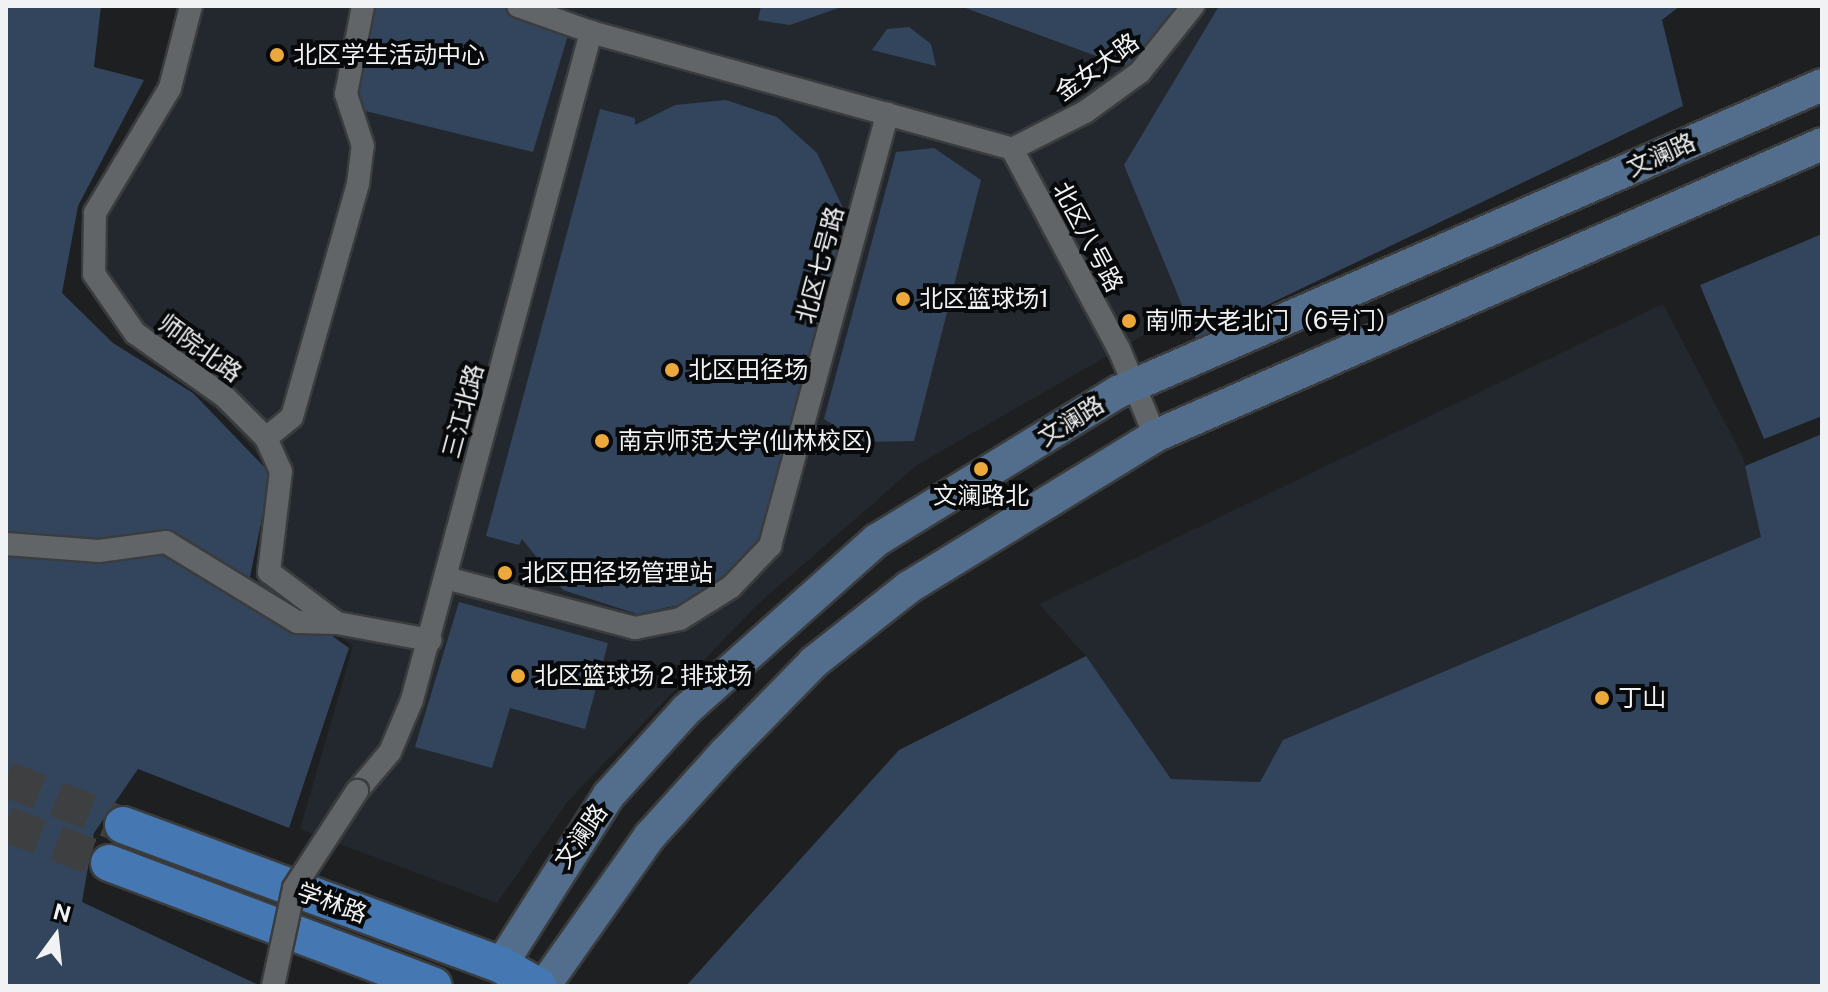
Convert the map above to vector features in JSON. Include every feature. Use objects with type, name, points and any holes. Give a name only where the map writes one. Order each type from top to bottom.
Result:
[{"type":"main road","name":"文澜路","points":[[496,976],[609,795],[779,624],[877,540],[1131,387],[1822,85]]},
{"type":"main road","points":[[544,986],[650,836],[814,662],[909,587],[1155,436],[1822,144]]},
{"type":"main road","name":"学林路","points":[[123,825],[294,888],[496,976],[538,986]]},
{"type":"main road","name":"学林路","points":[[109,863],[434,986]]},
{"type":"street","name":"师院北路","points":[[191,6],[170,88],[95,213],[94,274],[135,333],[224,396],[266,438],[281,471],[269,572],[337,623],[430,640]]},
{"type":"street","points":[[266,438],[292,417],[358,184],[363,146],[346,94],[363,6]]},
{"type":"street","points":[[518,6],[591,32],[1012,149]]},
{"type":"street","name":"金女大路","points":[[1012,149],[1085,112],[1140,72],[1193,6]]},
{"type":"street","name":"三江北路","points":[[273,986],[282,929],[294,888],[357,791],[390,752],[430,640],[591,32]]},
{"type":"street","name":"北区七号路","points":[[446,578],[635,628],[680,619],[731,587],[770,546],[887,114]]},
{"type":"street","name":"北区八号路","points":[[1012,149],[1119,349],[1131,387],[1155,436]]},
{"type":"street","points":[[6,544],[99,551],[166,542],[297,622],[337,623]]},
{"type":"shaded area","points":[[6,6],[101,6],[94,67],[144,80],[78,206],[62,293],[113,343],[193,393],[271,474],[250,577],[349,648],[289,828],[138,769],[94,833],[82,902],[261,986],[6,986]]},
{"type":"shaded area","name":"南京师范大学(仙林校区)","points":[[177,6],[1220,6],[1252,273],[917,465],[758,604],[568,801],[497,903],[300,829],[353,646],[255,577],[275,475],[225,417],[140,348],[86,276],[91,198],[169,62]]},
{"type":"shaded area","points":[[363,6],[518,6],[571,25],[533,152],[353,108]]},
{"type":"shaded area","points":[[761,6],[844,6],[790,25],[758,20]]},
{"type":"shaded area","points":[[960,6],[1193,6],[1140,72]]},
{"type":"shaded area","points":[[1219,6],[1680,6],[1662,20],[1683,106],[1196,339],[1124,165]]},
{"type":"shaded area","points":[[909,27],[931,44],[936,66],[872,50],[887,29]]},
{"type":"shaded area","name":"北区田径场","points":[[726,100],[777,117],[817,153],[844,210],[847,240],[762,549],[706,599],[637,614],[563,590],[522,539],[519,545],[486,536],[600,109],[635,118],[635,125],[675,105]]},
{"type":"shaded area","name":"北区篮球场1","points":[[934,148],[981,180],[914,441],[860,442],[824,419],[896,152]]},
{"type":"shaded area","points":[[1822,234],[1822,416],[1764,439],[1700,285]]},
{"type":"shaded area","points":[[1663,304],[1743,457],[1762,537],[1284,740],[1260,782],[1171,779],[1086,656],[1039,604]]},
{"type":"shaded area","name":"丁山","points":[[1822,434],[1822,986],[686,986],[899,750],[1086,656],[1171,779],[1260,782],[1283,740],[1761,537],[1745,466]]},
{"type":"shaded area","name":"北区篮球场 2 排球场","points":[[459,602],[608,643],[585,729],[510,708],[492,768],[415,747]]},
{"type":"tunnel","points":[[6,779],[123,825]]},
{"type":"tunnel","points":[[6,824],[109,863]]},
{"type":"place","name":"北区学生活动中心","points":[[277,55]]},
{"type":"place","name":"北区篮球场1","points":[[903,299]]},
{"type":"place","name":"南师大老北门（6号门）","points":[[1129,321]]},
{"type":"place","name":"北区田径场","points":[[672,370]]},
{"type":"place","name":"南京师范大学(仙林校区)","points":[[602,441]]},
{"type":"place","name":"文澜路北","points":[[981,469]]},
{"type":"place","name":"北区田径场管理站","points":[[505,573]]},
{"type":"place","name":"北区篮球场 2 排球场","points":[[518,676]]},
{"type":"place","name":"丁山","points":[[1602,698]]}]
